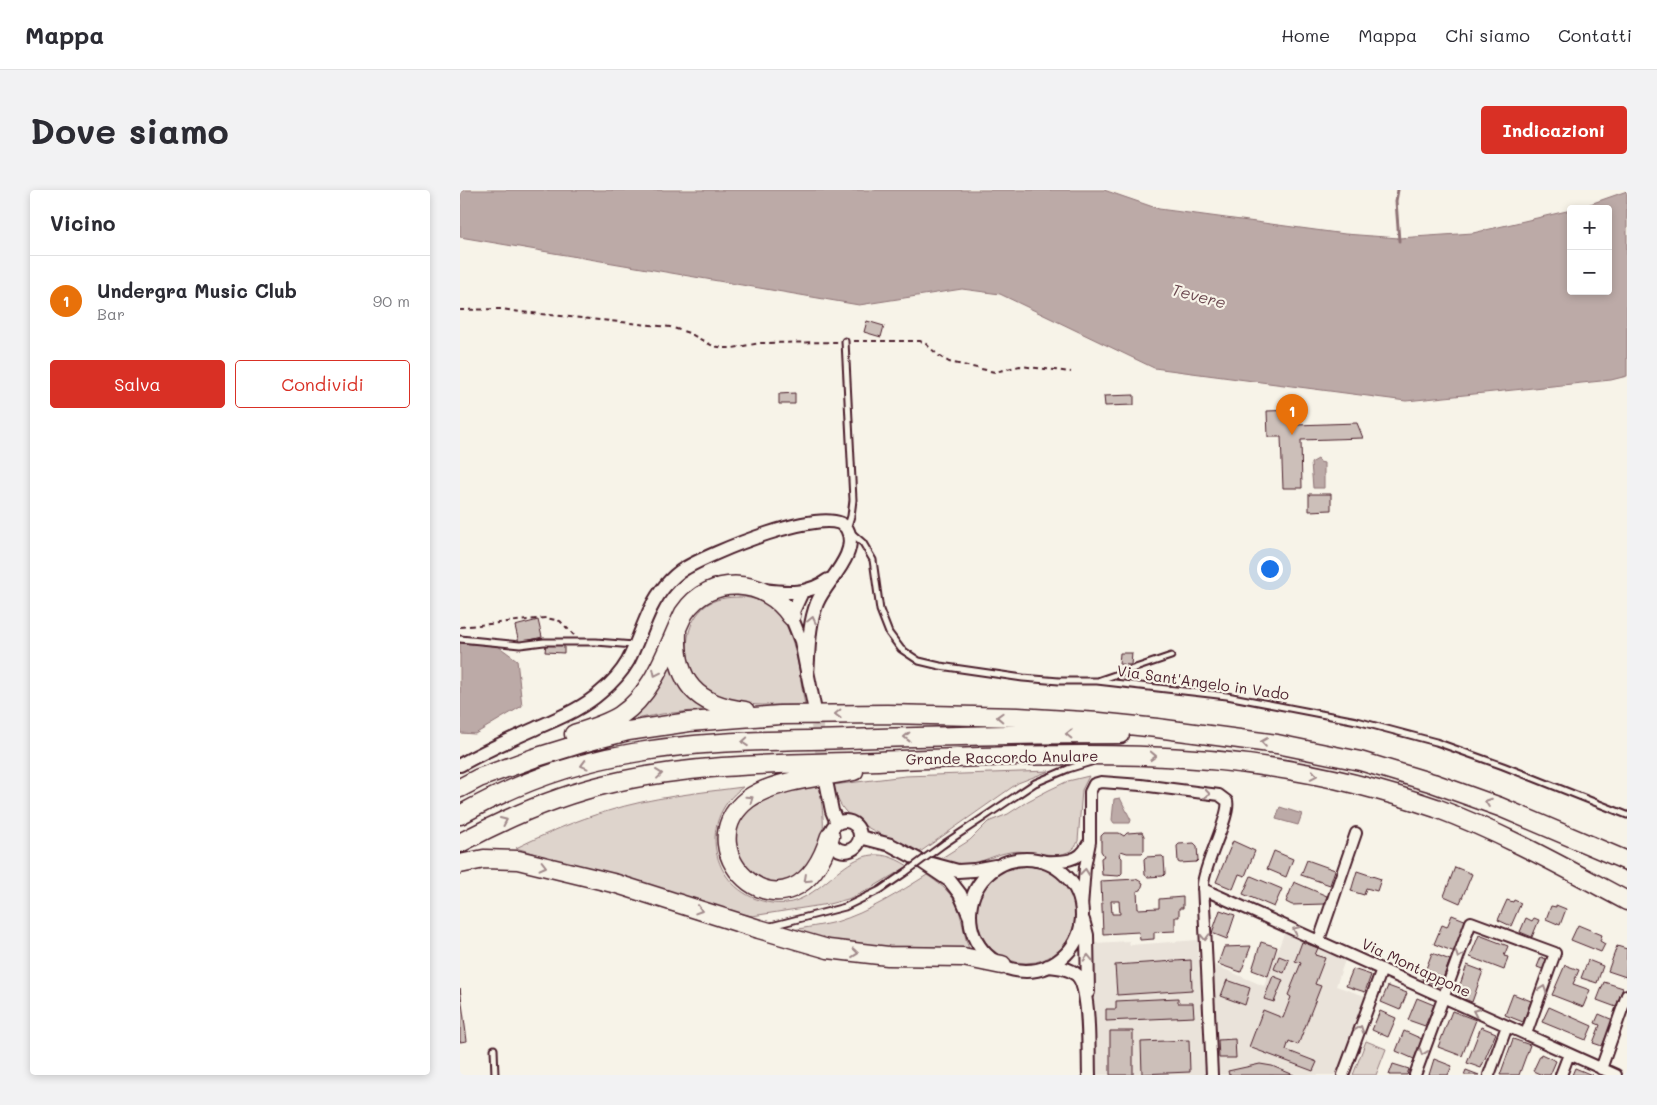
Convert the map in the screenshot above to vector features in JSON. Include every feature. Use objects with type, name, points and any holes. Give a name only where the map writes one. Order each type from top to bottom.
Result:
[{"type":"highway","points":[[479,778],[522,754],[610,721],[624,713],[638,700],[650,684],[684,613],[700,597],[711,590],[734,585],[758,589],[780,602],[791,616]]},
{"type":"highway","points":[[677,629],[676,648],[678,662],[683,674],[696,692],[718,706],[780,715]]},
{"type":"highway","name":"Grande Raccordo Anulare","points":[[460,788],[479,778],[562,749],[628,731],[689,722],[780,715],[887,714],[1018,718],[1130,725],[1277,744],[1360,761],[1450,788],[1533,820],[1627,861]]},
{"type":"highway","name":"Grande Raccordo Anulare","points":[[460,815],[512,790],[557,773],[624,755],[660,749],[754,742],[1016,734],[1206,735]]},
{"type":"highway","name":"Grande Raccordo Anulare","points":[[460,843],[500,822],[587,789],[638,777],[690,770],[744,766],[916,760],[1118,755],[1178,757],[1255,765],[1343,781],[1405,798],[1472,823],[1541,856],[1627,901]]},
{"type":"highway","points":[[834,830],[822,859],[811,875],[798,886],[785,890],[765,890],[748,882],[734,867],[727,849],[729,827],[735,813],[748,799],[760,792],[798,781],[916,760]]},
{"type":"highway","name":"Grande Raccordo Anulare","points":[[1533,820],[1627,875]]},
{"type":"highway","name":"Grande Raccordo Anulare","points":[[1541,856],[1627,916]]},
{"type":"highway","points":[[460,864],[484,859],[518,860],[617,884],[759,929],[828,948],[888,956],[957,957],[1002,965]]},
{"type":"street","points":[[460,764],[584,705],[601,692],[617,677],[628,660],[659,593],[673,578],[690,566],[731,548],[807,522],[832,521],[842,524],[847,529],[850,547],[836,574],[822,592],[813,617],[807,674]]},
{"type":"street","points":[[758,589],[802,592],[819,586],[836,574]]},
{"type":"street","points":[[802,592],[791,616],[802,641],[814,706]]},
{"type":"street","points":[[860,837],[891,845],[919,860],[953,884],[960,894],[982,948],[994,961],[1002,965],[1025,970],[1048,966],[1061,959],[1074,945],[1078,936],[1090,837],[1091,788],[1096,783],[1141,785],[1219,795],[1225,799],[1228,803],[1227,812],[1206,867],[1203,889],[1212,1075]]},
{"type":"street","points":[[826,786],[834,830],[832,845],[843,852],[848,851],[855,846],[860,837],[854,825],[846,821],[834,830]]},
{"type":"street","points":[[1319,940],[1356,833]]},
{"type":"street","points":[[919,860],[958,871],[970,871],[1017,861],[1067,861],[1079,856],[1084,851],[1090,837]]},
{"type":"street","points":[[1036,862],[1055,867],[1068,876],[1077,891],[1087,943],[1088,987],[1086,1002]]},
{"type":"street","points":[[972,921],[971,905],[975,891],[984,877],[998,866]]},
{"type":"street","name":"Via Montappone","points":[[1203,889],[1616,1075]]},
{"type":"street","points":[[1415,1075],[1471,922],[1555,953],[1526,1034]]},
{"type":"street","points":[[1048,966],[1068,970],[1078,976],[1084,988],[1089,1075]]},
{"type":"street","points":[[1343,1075],[1382,969]]},
{"type":"street","points":[[1601,1069],[1627,995]]},
{"type":"street","points":[[1489,1075],[1507,1026]]},
{"type":"street","points":[[1561,1075],[1569,1054]]},
{"type":"lane","points":[[845,342],[853,500],[847,529]]},
{"type":"lane","name":"Via Sant'Angelo in Vado","points":[[847,529],[863,543],[873,560],[882,616],[889,633],[897,645],[912,658],[933,665],[1014,677],[1059,681],[1097,681],[1237,698],[1357,721],[1436,742],[1493,762],[1627,815]]},
{"type":"lane","points":[[460,639],[520,645],[544,642],[604,642],[635,646]]},
{"type":"lane","points":[[1097,681],[1171,656]]},
{"type":"lane","points":[[759,929],[845,907],[880,890],[1035,783],[1068,768],[1118,755]]},
{"type":"lane","points":[[494,1048],[494,1075]]},
{"type":"path","points":[[460,310],[501,309],[670,327],[690,333],[713,346],[725,348],[760,343],[915,341],[926,344],[949,362],[995,372],[1020,366],[1072,372]]},
{"type":"path","points":[[460,627],[546,618],[560,622],[582,642]]},
{"type":"shaded area","points":[[745,597],[768,604],[785,622],[795,649],[805,705],[751,705],[730,702],[708,692],[698,681],[691,669],[688,655],[688,640],[691,627],[698,614],[708,604],[717,600]]},
{"type":"shaded area","points":[[673,655],[713,709],[662,714],[630,720],[651,699]]},
{"type":"shaded area","points":[[1049,771],[1018,783],[920,852],[872,830],[854,819],[842,807],[833,785],[905,776]]},
{"type":"shaded area","points":[[1089,776],[1082,790],[1078,841],[1070,851],[1053,855],[1022,851],[1012,852],[967,865],[949,863],[940,859],[970,840],[988,822],[1008,814],[1028,801],[1068,781]]},
{"type":"shaded area","points":[[819,786],[823,837],[819,853],[788,884],[759,881],[734,853],[736,825],[759,800],[790,790]]},
{"type":"shaded area","points":[[743,787],[728,802],[719,819],[715,837],[717,855],[724,872],[736,886],[752,897],[772,903],[791,902],[808,895],[852,862],[868,856],[887,856],[908,866],[868,890],[848,899],[829,904],[752,916],[727,911],[516,848],[572,823],[624,806],[675,796]]},
{"type":"shaded area","points":[[1026,865],[1045,869],[1061,879],[1071,895],[1075,914],[1071,933],[1061,949],[1045,959],[1026,963],[1007,959],[991,949],[981,933],[977,914],[981,895],[991,879],[1007,869]]},
{"type":"shaded area","points":[[927,875],[939,883],[955,902],[960,913],[970,951],[933,947],[855,946],[786,931],[848,918],[883,902]]},
{"type":"shaded area","points":[[1285,931],[1345,960],[1336,986],[1365,996],[1337,1075],[1096,1075],[1092,994],[1095,943],[1129,941],[1130,945],[1198,940],[1198,958],[1264,986]]},
{"type":"shaded area","points":[[1366,1041],[1386,1049],[1376,1075],[1353,1075]]},
{"type":"water","name":"Tevere","points":[[460,190],[1104,190],[1159,209],[1345,234],[1399,238],[1473,233],[1567,211],[1567,295],[1612,295],[1612,205],[1587,205],[1627,191],[1627,376],[1611,380],[1406,401],[1154,368],[1000,294],[962,289],[859,305],[460,237]]},
{"type":"water","points":[[1318,459],[1324,463],[1324,488],[1313,488],[1311,463]]},
{"type":"water","points":[[460,643],[498,646],[517,660],[522,706],[475,734],[460,733]]},
{"type":"water","points":[[1120,798],[1131,820],[1130,823],[1114,823],[1112,820],[1114,799]]},
{"type":"water","points":[[1280,807],[1302,814],[1298,825],[1276,819]]},
{"type":"building","points":[[867,321],[884,326],[881,337],[864,332]]},
{"type":"building","points":[[795,393],[795,404],[779,404],[779,394]]},
{"type":"building","points":[[1134,395],[1134,405],[1105,406],[1104,396]]},
{"type":"building","points":[[1296,410],[1296,425],[1357,423],[1363,438],[1301,440],[1302,488],[1283,488],[1281,437],[1268,437],[1267,411]]},
{"type":"building","points":[[1309,494],[1331,494],[1331,510],[1309,511]]},
{"type":"building","points":[[538,620],[542,637],[519,643],[515,626]]},
{"type":"building","points":[[546,644],[564,645],[564,653],[545,652]]},
{"type":"building","points":[[1120,653],[1132,653],[1131,665],[1119,664]]},
{"type":"building","points":[[1142,832],[1144,836],[1144,851],[1142,853],[1127,853],[1121,851],[1119,855],[1122,858],[1122,873],[1119,876],[1102,875],[1101,858],[1104,856],[1101,851],[1101,836],[1104,833],[1119,833],[1124,836],[1127,833]]},
{"type":"building","points":[[1233,841],[1255,851],[1245,876],[1239,874],[1233,889],[1216,882]]},
{"type":"building","points":[[1194,843],[1197,846],[1198,860],[1196,862],[1178,862],[1177,846],[1179,844]]},
{"type":"building","points":[[1274,851],[1293,859],[1286,877],[1267,869]]},
{"type":"building","points":[[1162,856],[1164,858],[1165,874],[1163,876],[1148,877],[1145,875],[1144,859],[1146,857]]},
{"type":"building","points":[[1307,860],[1335,870],[1330,885],[1301,875]]},
{"type":"building","points":[[1455,867],[1472,874],[1460,903],[1444,896]]},
{"type":"building","points":[[1357,871],[1381,879],[1377,891],[1366,888],[1364,895],[1351,891]]},
{"type":"building","points":[[1251,876],[1282,889],[1274,907],[1243,894]]},
{"type":"building","points":[[1136,879],[1143,883],[1141,890],[1137,891],[1138,909],[1159,908],[1159,899],[1183,897],[1183,908],[1179,908],[1179,917],[1175,917],[1175,931],[1154,932],[1154,939],[1140,940],[1139,932],[1103,934],[1101,881]],"holes":[[[1111,901],[1119,901],[1120,914],[1112,914]]]},
{"type":"building","points":[[1294,882],[1327,896],[1324,904],[1292,905],[1286,902]]},
{"type":"building","points":[[1507,900],[1521,903],[1511,926],[1498,920]]},
{"type":"building","points":[[1556,905],[1566,909],[1560,925],[1546,919],[1551,906],[1556,907]]},
{"type":"building","points":[[1220,910],[1235,915],[1227,939],[1212,933]]},
{"type":"building","points":[[1452,915],[1467,921],[1455,952],[1434,944],[1442,925],[1447,927]]},
{"type":"building","points":[[1526,918],[1532,921],[1534,918],[1539,920],[1532,937],[1520,932]]},
{"type":"building","points":[[1578,925],[1602,935],[1600,941],[1605,944],[1601,952],[1571,940]]},
{"type":"building","points":[[1479,935],[1508,946],[1504,956],[1508,957],[1504,970],[1470,957]]},
{"type":"building","points":[[1261,942],[1277,947],[1268,976],[1252,970]]},
{"type":"building","points":[[1302,942],[1318,948],[1315,955],[1325,958],[1315,984],[1321,986],[1298,1045],[1289,1041],[1286,1050],[1317,1062],[1313,1071],[1249,1047],[1263,1010],[1283,1018],[1291,997],[1288,995],[1301,963],[1295,961]]},
{"type":"building","points":[[1251,946],[1241,972],[1218,964],[1224,947]]},
{"type":"building","points":[[1617,946],[1627,949],[1626,977],[1608,971]]},
{"type":"building","points":[[1432,953],[1450,960],[1440,986],[1422,979]]},
{"type":"building","points":[[1279,956],[1289,960],[1284,973],[1274,969]]},
{"type":"building","points":[[1541,957],[1549,960],[1545,970],[1537,967]]},
{"type":"building","points":[[1191,960],[1192,990],[1117,995],[1115,965]]},
{"type":"building","points":[[1588,960],[1603,966],[1597,983],[1581,978]]},
{"type":"building","points":[[1467,965],[1483,971],[1472,1002],[1456,996]]},
{"type":"building","points":[[1565,965],[1579,970],[1573,984],[1590,990],[1583,1007],[1552,995]]},
{"type":"building","points":[[1353,969],[1371,975],[1365,992],[1346,986]]},
{"type":"building","points":[[1273,976],[1283,980],[1274,1002],[1264,999]]},
{"type":"building","points":[[1227,980],[1250,988],[1245,1005],[1221,996]]},
{"type":"building","points":[[1604,982],[1623,988],[1616,1007],[1597,1000]]},
{"type":"building","points":[[1388,986],[1407,993],[1400,1010],[1381,1002]]},
{"type":"building","points":[[460,988],[467,1041],[460,1042]]},
{"type":"building","points":[[1513,994],[1531,1001],[1523,1022],[1505,1015]]},
{"type":"building","points":[[1178,998],[1178,1003],[1193,1003],[1194,1017],[1106,1021],[1106,1009],[1116,1009],[1116,1001]]},
{"type":"building","points":[[1417,998],[1434,1005],[1425,1026],[1408,1020]]},
{"type":"building","points":[[1549,1007],[1592,1026],[1586,1040],[1542,1022]]},
{"type":"building","points":[[1380,1011],[1396,1018],[1388,1037],[1372,1030]]},
{"type":"building","points":[[1452,1011],[1476,1020],[1462,1056],[1438,1047]]},
{"type":"building","points":[[1599,1014],[1613,1020],[1602,1046],[1593,1043],[1600,1025],[1595,1023]]},
{"type":"building","points":[[1481,1027],[1496,1033],[1481,1068],[1467,1063]]},
{"type":"building","points":[[1110,1031],[1133,1031],[1133,1075],[1110,1075]]},
{"type":"building","points":[[1404,1031],[1422,1039],[1414,1059],[1396,1051]]},
{"type":"building","points":[[1235,1039],[1236,1058],[1219,1058],[1218,1040]]},
{"type":"building","points":[[1513,1039],[1530,1045],[1519,1075],[1500,1075]]},
{"type":"building","points":[[1189,1040],[1190,1072],[1142,1074],[1141,1042]]},
{"type":"building","points":[[1541,1054],[1556,1061],[1550,1075],[1542,1075],[1533,1071]]},
{"type":"building","points":[[1434,1059],[1452,1066],[1448,1075],[1429,1075]]},
{"type":"building","points":[[1260,1064],[1272,1066],[1294,1075],[1229,1075],[1228,1071]]},
{"type":"building","points":[[1393,1064],[1409,1069],[1407,1075],[1389,1075]]},
{"type":"building","points":[[1575,1068],[1592,1075],[1572,1075]]},
{"type":"building","points":[[1466,1070],[1479,1075],[1464,1075]]},
{"type":"waterway","points":[[1398,190],[1396,201],[1399,241]]},
{"type":"tunnel","points":[[814,707],[824,769]]},
{"type":"place","name":"Undergra Music Club","points":[[1292,435]]}]
